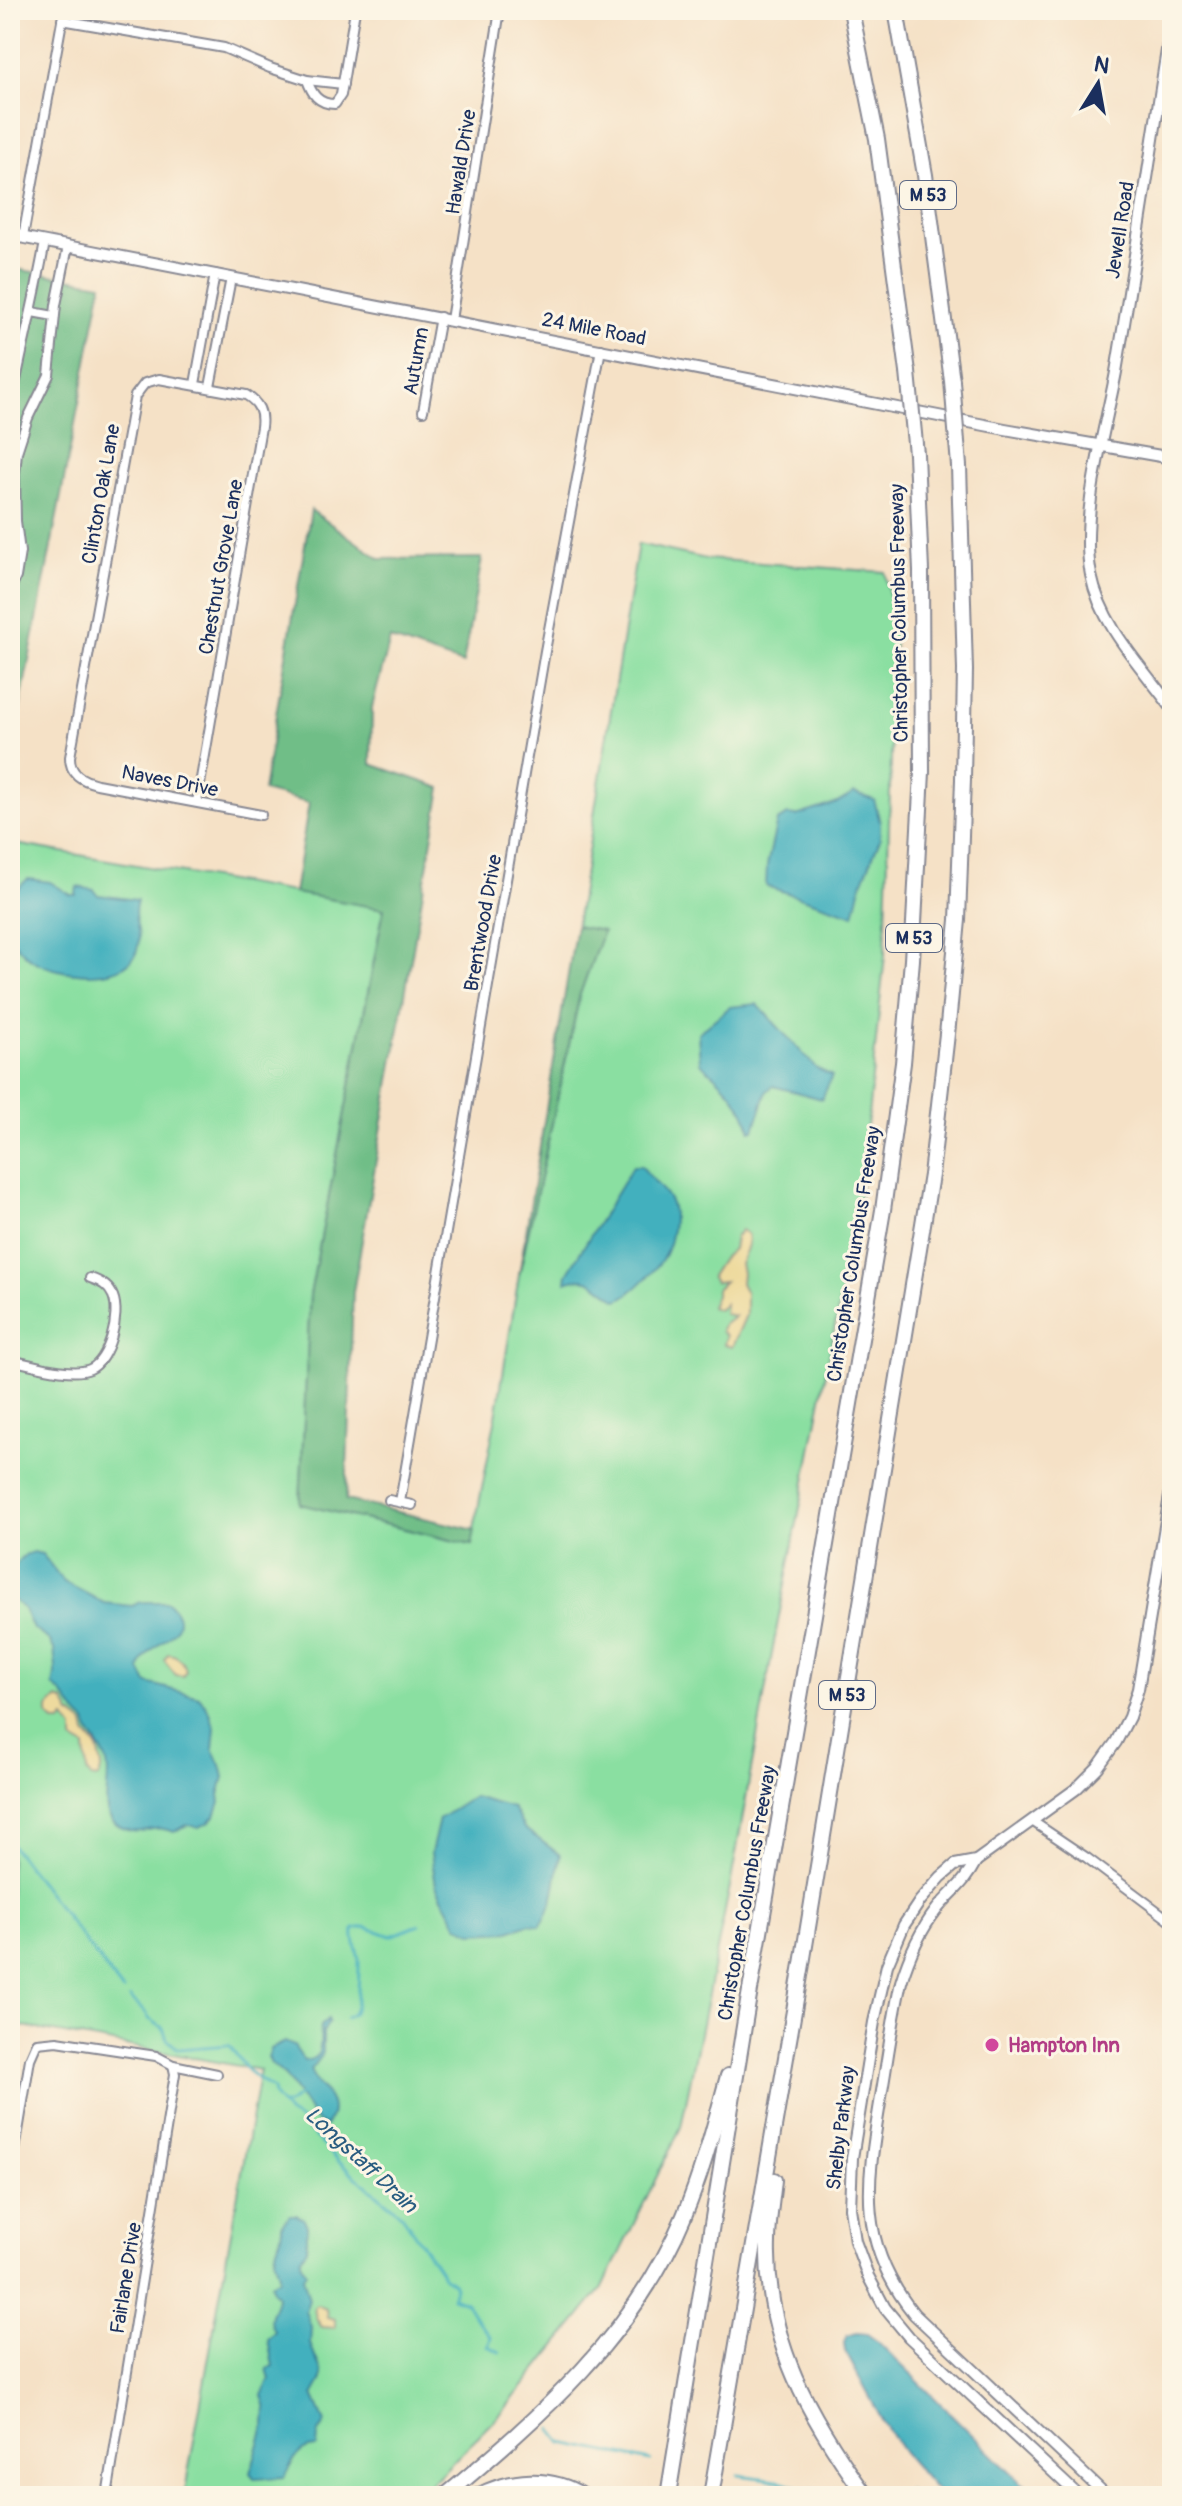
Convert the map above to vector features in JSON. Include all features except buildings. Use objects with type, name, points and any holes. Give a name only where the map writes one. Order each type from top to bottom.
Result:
[{"type":"highway","name":"Christopher Columbus Freeway","points":[[668,2496],[746,2014],[881,1225],[908,1020],[922,772],[921,571],[916,454],[877,139],[851,10]]},
{"type":"highway","name":"M 53","points":[[711,2496],[786,2064],[917,1269],[945,1054],[958,920],[965,670],[959,466],[952,381],[925,175],[896,10]]},
{"type":"highway","points":[[445,2496],[548,2406],[595,2356],[630,2313],[649,2283],[684,2216],[702,2167],[746,2014]]},
{"type":"highway","points":[[786,2064],[768,2242],[777,2318],[787,2359],[808,2408],[866,2496]]},
{"type":"highway","points":[[478,2496],[499,2485],[540,2481],[583,2496]]},
{"type":"street","points":[[307,80],[312,95],[325,104],[335,104],[341,95],[355,10]]},
{"type":"street","name":"Hawald Drive","points":[[446,318],[500,10]]},
{"type":"street","points":[[23,237],[63,15],[224,48],[307,80],[343,84]]},
{"type":"street","name":"Jewell Road","points":[[1101,446],[1172,19]]},
{"type":"street","name":"24 Mile Road","points":[[10,235],[1172,458]]},
{"type":"street","points":[[10,410],[45,242]]},
{"type":"street","points":[[10,590],[16,577],[20,552],[13,469],[28,418],[49,375],[54,316],[68,246]]},
{"type":"street","points":[[195,384],[215,274]]},
{"type":"street","points":[[210,387],[231,278]]},
{"type":"street","points":[[32,312],[54,316]]},
{"type":"street","name":"Autumn","points":[[423,411],[446,318]]},
{"type":"street","name":"Brentwood Drive","points":[[400,1502],[540,682],[601,349]]},
{"type":"street","name":"Clinton Oak Lane","points":[[74,773],[70,757],[135,396],[145,383],[159,379],[195,384]]},
{"type":"street","name":"Chestnut Grove Lane","points":[[195,384],[237,392],[252,399],[260,408],[262,420],[197,802]]},
{"type":"street","points":[[1101,446],[1088,524],[1091,576],[1106,618],[1172,708]]},
{"type":"street","name":"Naves Drive","points":[[74,773],[97,784],[261,815]]},
{"type":"street","points":[[10,1360],[69,1371],[91,1369],[99,1362],[109,1349],[116,1307],[110,1291],[90,1278]]},
{"type":"street","name":"Shelby Parkway","points":[[1079,2496],[909,2337],[885,2308],[868,2276],[855,2241],[850,2208],[852,2158],[882,1980],[904,1925],[931,1888],[955,1865],[976,1861],[1076,1789],[1098,1767],[1129,1717],[1139,1680],[1172,1485]]},
{"type":"street","points":[[389,1500],[412,1505]]},
{"type":"street","points":[[1032,1821],[1172,1922]]},
{"type":"street","name":"Shelby Parkway","points":[[976,1861],[967,1879],[930,1919],[915,1943],[905,1969],[896,2006],[869,2177],[870,2216],[877,2248],[892,2282],[914,2314],[1107,2496]]},
{"type":"street","points":[[892,1950],[902,1955],[905,1969]]},
{"type":"street","points":[[10,2180],[32,2050],[37,2043],[57,2041],[156,2056],[173,2065],[217,2074]]},
{"type":"street","name":"Fairlane Drive","points":[[107,2496],[175,2074],[173,2065]]},
{"type":"street","points":[[1047,2467],[1056,2460],[1071,2461]]},
{"type":"green space","points":[[10,268],[102,284],[10,758]]},
{"type":"green space","points":[[311,510],[380,559],[482,558],[463,664],[390,639],[372,707],[371,764],[441,788],[353,1292],[346,1500],[475,1530],[472,1545],[300,1504],[310,1295],[384,909],[294,893],[309,803],[263,791]]},
{"type":"green space","points":[[638,544],[706,559],[885,572],[895,628],[885,955],[859,1201],[731,1881],[681,2127],[602,2289],[504,2410],[419,2496],[184,2496],[260,2070],[10,2024],[10,843],[384,908],[310,1295],[300,1504],[471,1545],[519,1275],[580,994],[602,932],[576,926]]},
{"type":"green space","points":[[576,926],[603,931],[580,994],[519,1275]]},
{"type":"sand","points":[[741,1230],[748,1238],[740,1264],[741,1283],[746,1293],[746,1315],[732,1347],[724,1345],[726,1336],[721,1331],[724,1324],[735,1316],[724,1314],[725,1304],[718,1310],[711,1307],[716,1289],[724,1281],[715,1282],[711,1276],[733,1249],[735,1237]]},
{"type":"sand","points":[[168,1654],[182,1662],[186,1671],[183,1676],[176,1675],[164,1660]]},
{"type":"sand","points":[[57,1699],[64,1701],[71,1714],[84,1724],[86,1734],[98,1748],[102,1766],[99,1777],[92,1778],[87,1773],[85,1747],[73,1740],[73,1729],[65,1718],[54,1722],[48,1716],[48,1708]]},
{"type":"sand","points":[[318,2305],[326,2309],[327,2317],[335,2319],[335,2328],[320,2325],[315,2312]]},
{"type":"water","points":[[854,793],[874,800],[880,822],[880,839],[861,885],[854,915],[766,886],[777,821],[788,815],[796,816],[837,803]]},
{"type":"water","points":[[28,879],[50,882],[71,895],[76,895],[77,887],[94,890],[98,895],[137,900],[138,945],[129,963],[104,973],[89,974],[58,970],[28,957],[10,934],[10,909],[16,891]]},
{"type":"water","points":[[757,1004],[816,1068],[832,1076],[822,1099],[773,1086],[767,1091],[754,1130],[751,1131],[738,1101],[700,1063],[698,1033],[730,1007]]},
{"type":"water","points":[[633,1166],[642,1166],[667,1196],[672,1207],[673,1224],[663,1258],[637,1286],[617,1300],[588,1280],[566,1282],[567,1274]]},
{"type":"water","points":[[33,1552],[42,1554],[64,1582],[104,1603],[132,1606],[140,1602],[168,1602],[174,1610],[178,1617],[177,1626],[147,1654],[140,1670],[147,1683],[199,1697],[207,1707],[215,1728],[213,1749],[224,1777],[220,1802],[215,1816],[208,1823],[199,1827],[187,1825],[174,1832],[160,1828],[137,1832],[118,1826],[111,1819],[106,1801],[108,1770],[104,1755],[86,1722],[53,1686],[56,1668],[54,1649],[49,1640],[33,1629],[24,1609],[10,1597],[11,1576],[16,1564]]},
{"type":"water","points":[[473,1797],[513,1808],[524,1828],[560,1855],[552,1901],[540,1926],[529,1924],[509,1931],[473,1933],[457,1924],[436,1886],[431,1853],[439,1819]]},
{"type":"water","points":[[328,2019],[323,2032],[323,2053],[310,2070],[331,2102],[331,2117],[326,2126],[316,2121],[268,2057],[271,2049],[285,2042],[294,2046],[304,2061],[316,2057],[320,2048],[321,2026]]},
{"type":"water","points":[[290,2215],[304,2219],[307,2226],[307,2249],[300,2262],[306,2272],[303,2277],[309,2300],[305,2311],[311,2327],[310,2344],[322,2373],[313,2395],[325,2422],[318,2435],[317,2447],[300,2453],[284,2477],[255,2479],[250,2473],[265,2424],[266,2408],[262,2395],[270,2380],[267,2369],[273,2366],[268,2340],[275,2332],[270,2318],[277,2295],[271,2284],[279,2279],[275,2255],[282,2225]]},
{"type":"water","points":[[867,2334],[878,2342],[1019,2481],[1041,2496],[941,2496],[906,2456],[883,2422],[845,2351],[847,2336]]},
{"type":"waterway","name":"Longstaff Drain","points":[[10,1843],[123,1991]]},
{"type":"waterway","points":[[346,2018],[353,2014],[358,1988],[359,1961],[354,1929],[366,1927],[391,1936],[419,1925]]},
{"type":"waterway","name":"Longstaff Drain","points":[[130,1998],[148,2018],[163,2028],[167,2039],[178,2049],[229,2045],[248,2071],[273,2089],[274,2096],[289,2114],[300,2120],[340,2163],[402,2215],[444,2277],[453,2282],[455,2287],[451,2297],[466,2302],[491,2338],[488,2346],[500,2352]]},
{"type":"waterway","points":[[282,2105],[299,2096]]},
{"type":"waterway","name":"Longstaff Drain","points":[[552,2429],[563,2443],[651,2461]]},
{"type":"waterway","name":"Longstaff Drain","points":[[738,2475],[839,2493]]},
{"type":"waterway","name":"Longstaff Drain","points":[[908,2490],[913,2496]]},
{"type":"place","name":"Hampton Inn","points":[[992,2045]]}]
